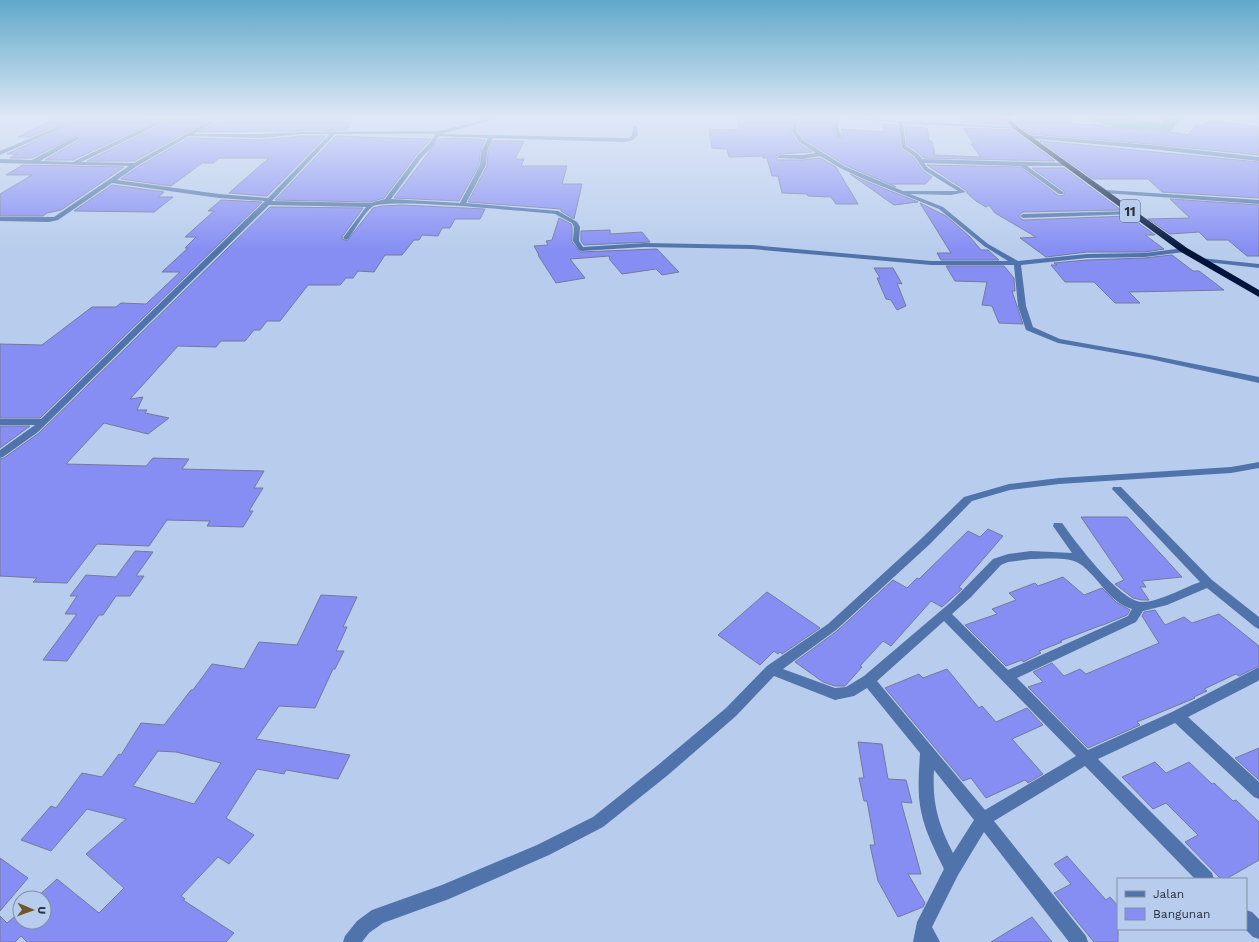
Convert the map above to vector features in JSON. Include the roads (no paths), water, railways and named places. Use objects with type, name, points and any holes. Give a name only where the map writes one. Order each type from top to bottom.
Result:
[{"type":"highway","name":"11","points":[[1062,162],[1106,192],[1132,213],[1184,250],[1259,294]]},
{"type":"street","points":[[33,162],[135,165]]},
{"type":"street","points":[[0,219],[56,219],[140,162]]},
{"type":"street","points":[[0,455],[35,430],[268,202],[306,162]]},
{"type":"street","points":[[386,201],[416,162]]},
{"type":"street","points":[[462,206],[483,162]]},
{"type":"street","points":[[835,162],[868,180],[941,208],[986,245],[1017,263]]},
{"type":"street","points":[[900,193],[916,190],[954,194],[963,192],[926,168],[921,162]]},
{"type":"street","points":[[952,162],[1065,164]]},
{"type":"street","points":[[1021,164],[1061,192]]},
{"type":"street","points":[[110,182],[268,202],[370,204],[386,201],[427,202],[462,206],[556,212],[574,222],[577,227],[576,241],[581,249],[645,245],[752,247],[931,263],[1017,263],[1087,256],[1145,256],[1184,250]]},
{"type":"street","points":[[1106,192],[1259,202]]},
{"type":"street","points":[[346,238],[370,204]]},
{"type":"street","points":[[1023,216],[1132,213]]},
{"type":"street","points":[[1200,260],[1259,266]]},
{"type":"street","points":[[1017,263],[1022,306],[1029,328],[1041,334],[1058,341],[1150,357],[1259,380]]},
{"type":"street","points":[[0,422],[43,422]]},
{"type":"street","points":[[351,942],[363,927],[378,916],[450,890],[543,850],[598,822],[663,770],[731,712],[772,670],[832,627],[926,541],[968,499],[1010,487],[1059,481],[1231,470],[1259,465]]},
{"type":"street","points":[[1117,489],[1208,583],[1259,624]]},
{"type":"street","points":[[1058,526],[1083,560],[1110,589],[1121,598],[1138,607],[1150,606],[1208,583]]},
{"type":"street","points":[[772,670],[835,694],[849,692],[869,680],[967,593],[999,560],[1018,555],[1044,555],[1083,560]]},
{"type":"street","points":[[1006,677],[1132,619],[1138,607]]},
{"type":"street","points":[[944,614],[1205,878]]},
{"type":"street","points":[[932,942],[922,935],[952,869],[983,819],[1086,758],[1257,677]]},
{"type":"street","points":[[869,680],[983,819],[1080,942]]},
{"type":"street","points":[[1177,716],[1259,792]]},
{"type":"street","points":[[927,751],[926,794],[928,811],[933,830],[952,869]]},
{"type":"street","points":[[1247,919],[1259,931]]}]
